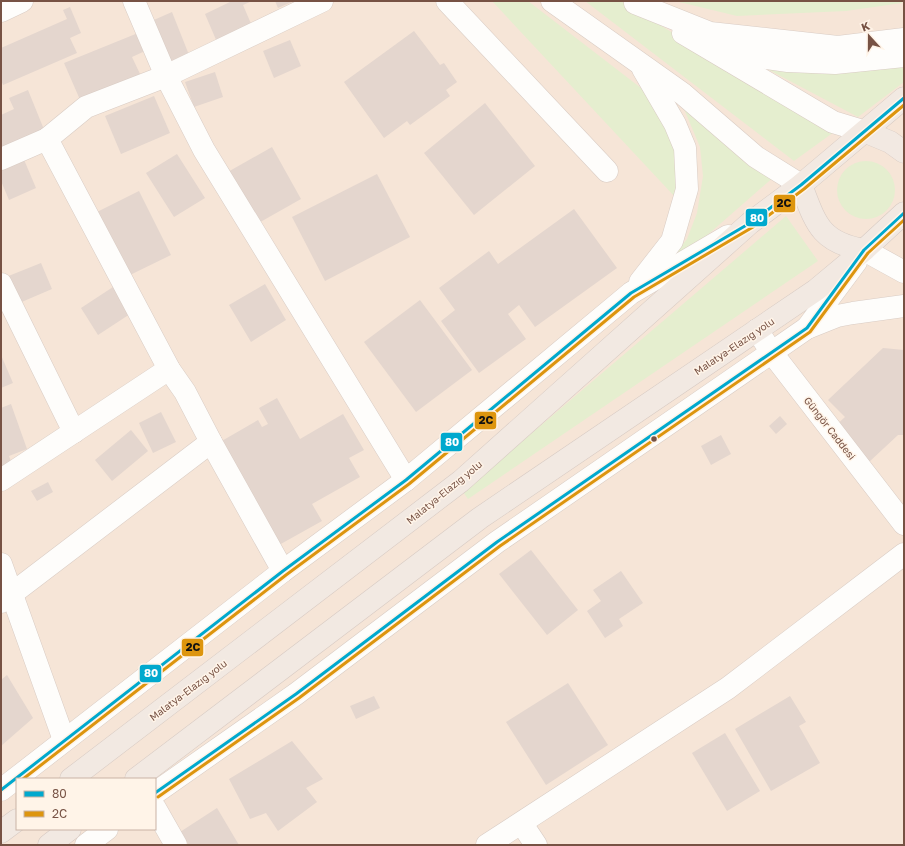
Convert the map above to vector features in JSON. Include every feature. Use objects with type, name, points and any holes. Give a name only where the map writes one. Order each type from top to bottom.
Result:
[{"type":"highway","points":[[904,98],[866,132],[890,142],[904,152]]},
{"type":"highway","name":"Malatya-Elazığ yolu","points":[[72,778],[461,481],[750,223],[801,185],[866,132]]},
{"type":"highway","points":[[801,185],[816,224],[829,238],[846,247],[864,250]]},
{"type":"highway","name":"Malatya-Elazığ yolu","points":[[137,778],[480,518],[816,290],[864,250],[904,213]]},
{"type":"highway","points":[[1,832],[16,821]]},
{"type":"highway","points":[[49,845],[69,830]]},
{"type":"street","points":[[1,11],[22,1]]},
{"type":"street","points":[[134,1],[166,76],[204,150],[406,480]]},
{"type":"street","points":[[1,159],[46,139],[86,107],[166,76],[322,1]]},
{"type":"street","points":[[447,1],[607,171]]},
{"type":"street","points":[[552,1],[683,94],[756,157],[801,185]]},
{"type":"street","points":[[634,2],[710,33],[746,55],[788,61],[835,63],[904,56]]},
{"type":"street","points":[[634,2],[739,67],[834,122],[866,132]]},
{"type":"street","points":[[710,33],[838,47],[904,38]]},
{"type":"street","points":[[631,293],[672,241],[687,189],[685,148],[675,124],[638,62]]},
{"type":"street","points":[[46,139],[169,369],[185,392],[211,442],[283,571]]},
{"type":"street","points":[[16,778],[283,571],[406,480],[631,293],[750,223]]},
{"type":"street","points":[[807,328],[864,250],[904,272]]},
{"type":"street","points":[[1,284],[74,432]]},
{"type":"street","points":[[156,793],[296,694],[497,542],[807,328],[837,316],[904,306]]},
{"type":"street","name":"Güngör Caddesi","points":[[758,330],[772,353],[904,524]]},
{"type":"street","points":[[1,480],[169,369]]},
{"type":"street","points":[[6,598],[211,442]]},
{"type":"street","points":[[487,845],[522,824],[728,688],[904,554]]},
{"type":"street","points":[[1,564],[6,598],[64,740]]},
{"type":"street","points":[[1,790],[16,778]]},
{"type":"street","points":[[156,810],[176,845]]},
{"type":"street","points":[[522,824],[536,845]]},
{"type":"street","points":[[84,845],[94,830]]},
{"type":"street","points":[[84,845],[106,830]]},
{"type":"shaded area","points":[[1,1],[904,1],[904,845],[1,845]]},
{"type":"green space","points":[[492,1],[528,1],[641,88],[661,106],[681,149],[675,197]]},
{"type":"green space","points":[[585,1],[621,1],[834,132],[794,161]]},
{"type":"green space","points":[[675,1],[901,1],[902,3],[846,11],[737,16]]},
{"type":"green space","points":[[718,43],[904,57],[904,82],[858,117]]},
{"type":"green space","points":[[684,109],[775,176],[672,266],[668,262],[687,239],[697,213],[703,176],[700,147]]},
{"type":"green space","points":[[866,161],[882,166],[890,174],[895,190],[890,206],[882,214],[866,219],[850,214],[842,206],[837,190],[842,174],[850,166]]},
{"type":"green space","points":[[786,216],[818,261],[468,499],[463,492]]},
{"type":"building","points":[[232,1],[252,1],[243,5],[252,26],[217,42],[205,14]]},
{"type":"building","points":[[275,1],[294,1],[278,8]]},
{"type":"building","points":[[70,7],[81,33],[70,38],[77,53],[3,85],[1,80],[1,48],[67,19],[63,10]]},
{"type":"building","points":[[172,12],[191,60],[166,70],[147,23]]},
{"type":"building","points":[[414,31],[440,65],[444,63],[457,82],[446,90],[450,96],[410,125],[407,121],[384,138],[344,82]]},
{"type":"building","points":[[138,33],[145,51],[132,57],[141,76],[81,102],[64,63]]},
{"type":"building","points":[[290,40],[301,66],[274,78],[263,51]]},
{"type":"building","points":[[215,72],[223,97],[194,107],[185,82]]},
{"type":"building","points":[[28,90],[45,132],[1,150],[1,115],[14,109],[9,98]]},
{"type":"building","points":[[154,96],[170,133],[121,154],[105,116]]},
{"type":"building","points":[[485,103],[535,166],[474,215],[424,153]]},
{"type":"building","points":[[272,147],[301,199],[255,225],[226,173]]},
{"type":"building","points":[[177,154],[205,198],[174,217],[146,173]]},
{"type":"building","points":[[22,155],[36,188],[9,200],[1,181],[1,164]]},
{"type":"building","points":[[377,174],[410,237],[325,281],[292,217]]},
{"type":"building","points":[[139,191],[171,255],[130,275],[97,212]]},
{"type":"building","points":[[574,209],[617,268],[535,327],[519,305],[508,314],[526,339],[479,373],[441,321],[455,310],[439,288],[489,251],[498,264]]},
{"type":"building","points":[[41,263],[52,289],[17,304],[6,277]]},
{"type":"building","points":[[265,284],[286,320],[251,342],[229,305]]},
{"type":"building","points":[[113,287],[130,314],[98,335],[81,308]]},
{"type":"building","points":[[420,300],[472,370],[416,412],[364,342]]},
{"type":"building","points":[[883,348],[904,350],[904,435],[898,435],[869,462],[833,428],[845,417],[828,400]]},
{"type":"building","points":[[1,355],[13,383],[1,388]]},
{"type":"building","points":[[277,398],[300,439],[343,414],[364,450],[349,458],[360,477],[312,504],[322,521],[279,545],[220,442],[258,420],[262,427],[268,424],[259,408]]},
{"type":"building","points":[[11,404],[27,449],[9,456],[12,464],[1,468],[1,408]]},
{"type":"building","points":[[161,412],[176,442],[153,453],[139,423]]},
{"type":"building","points":[[780,416],[787,424],[776,434],[769,426]]},
{"type":"building","points":[[131,430],[148,451],[112,481],[95,460]]},
{"type":"building","points":[[721,435],[731,454],[711,465],[701,446]]},
{"type":"building","points":[[48,482],[53,492],[37,501],[31,491]]},
{"type":"building","points":[[531,550],[578,610],[547,635],[499,574]]},
{"type":"building","points":[[621,571],[643,603],[619,619],[623,626],[605,638],[587,611],[601,601],[593,590]]},
{"type":"building","points":[[7,675],[33,718],[1,746],[1,680]]},
{"type":"building","points":[[568,683],[608,745],[546,785],[506,722]]},
{"type":"building","points":[[374,696],[380,708],[356,719],[350,706]]},
{"type":"building","points":[[790,696],[806,722],[799,726],[820,763],[771,791],[735,729]]},
{"type":"building","points":[[725,733],[760,791],[727,811],[692,753]]},
{"type":"building","points":[[292,741],[323,779],[306,788],[317,802],[278,831],[266,813],[250,819],[229,779]]},
{"type":"building","points":[[217,808],[239,845],[189,845],[180,832]]},
{"type":"transit line","name":"80","points":[[16,778],[283,571],[406,480],[631,293],[750,223],[801,185],[904,98]]},
{"type":"transit line","name":"2C","points":[[24,778],[286,575],[409,484],[634,297],[753,227],[804,189],[904,105]]},
{"type":"transit line","name":"80","points":[[156,792],[296,694],[497,542],[807,328],[864,250],[904,213]]},
{"type":"transit line","name":"2C","points":[[158,797],[299,698],[500,546],[810,332],[868,253],[904,220]]},
{"type":"transit line","name":"80","points":[[1,790],[16,778]]}]
